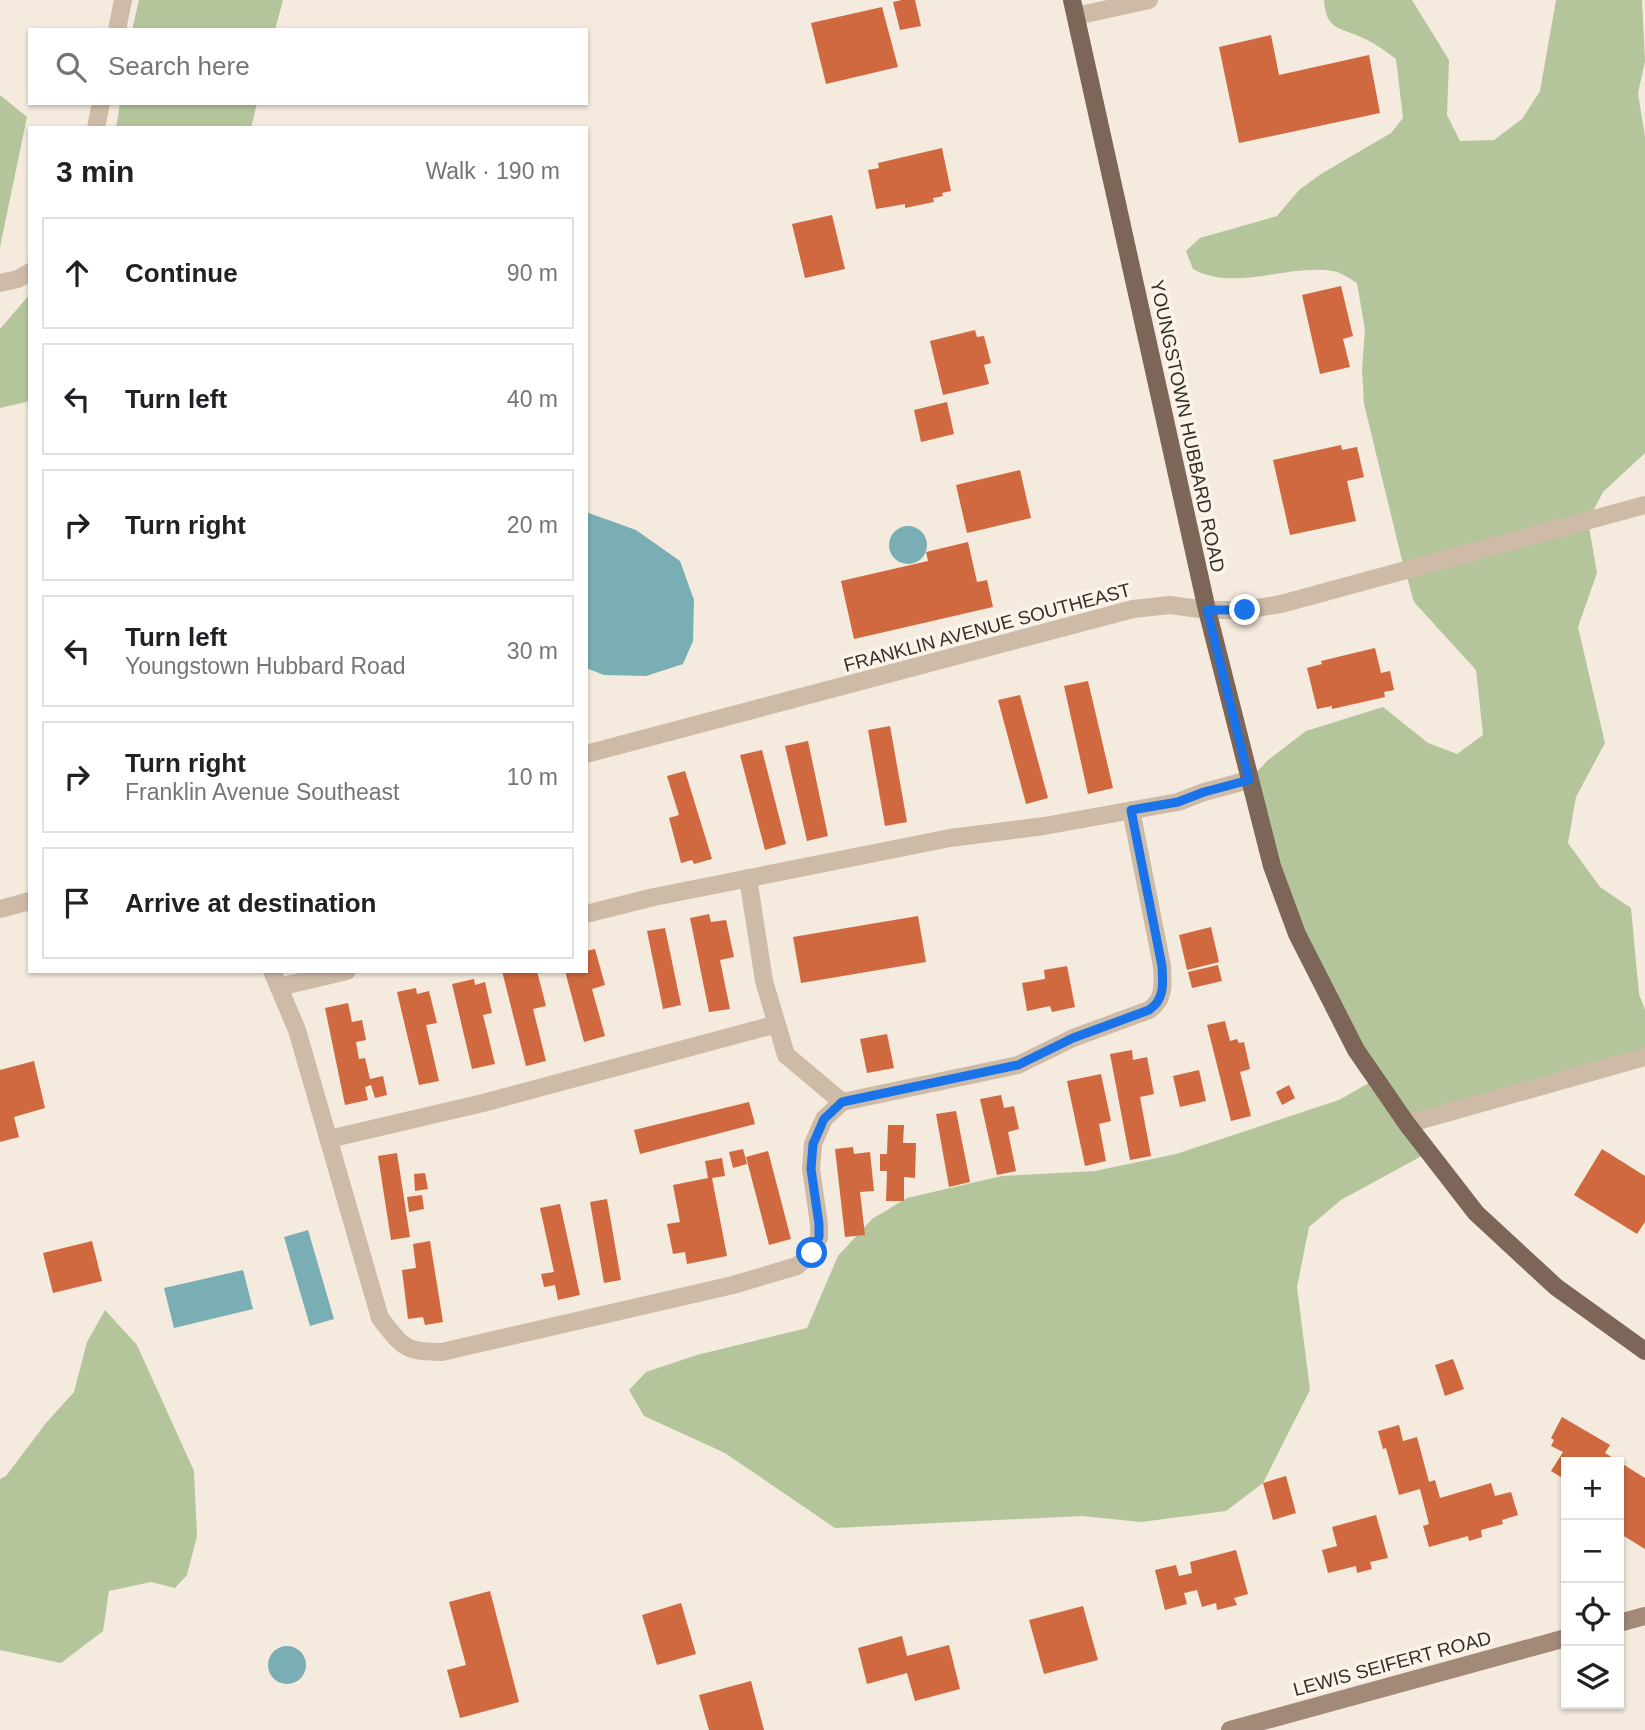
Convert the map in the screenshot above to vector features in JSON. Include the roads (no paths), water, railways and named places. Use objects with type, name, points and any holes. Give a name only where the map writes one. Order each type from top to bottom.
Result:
[{"type":"main road","name":"YOUNGSTOWN HUBBARD ROAD","points":[[1074,8],[1207,610],[1272,866],[1297,934],[1356,1050],[1407,1124],[1476,1213],[1556,1287],[1645,1351]]},
{"type":"street","points":[[117,28],[123,0]]},
{"type":"street","points":[[1074,8],[1149,0]]},
{"type":"street","points":[[96,126],[101,105]]},
{"type":"street","points":[[0,283],[18,279],[28,273]]},
{"type":"street","name":"FRANKLIN AVENUE SOUTHEAST","points":[[588,753],[1133,610],[1170,605],[1207,610],[1245,610],[1281,604],[1645,505]]},
{"type":"street","points":[[588,914],[748,878],[950,838],[1044,826],[1178,802],[1249,780]]},
{"type":"street","points":[[329,973],[276,979],[297,1030],[380,1318],[410,1350],[442,1352],[733,1285],[797,1266],[812,1253],[819,1237],[811,1169],[813,1144],[824,1119],[842,1102],[1018,1065],[1057,1045],[1149,1010],[1158,1003],[1163,989],[1162,966],[1131,810]]},
{"type":"street","points":[[748,878],[764,981],[786,1055],[842,1102]]},
{"type":"street","points":[[0,909],[28,902]]},
{"type":"street","points":[[329,1139],[483,1102],[777,1024]]},
{"type":"street","points":[[1407,1124],[1645,1057]]},
{"type":"street","points":[[1624,1622],[1645,1616]]},
{"type":"street","name":"LEWIS SEIFERT ROAD","points":[[1230,1730],[1561,1638]]},
{"type":"water","points":[[588,513],[636,530],[680,561],[694,600],[693,641],[683,664],[646,676],[604,675],[588,669]]},
{"type":"water","points":[[908,526],[921,532],[927,545],[921,558],[908,564],[895,558],[889,545],[895,532]]},
{"type":"water","points":[[308,1230],[334,1319],[310,1326],[284,1237]]},
{"type":"water","points":[[243,1270],[253,1309],[174,1328],[164,1288]]},
{"type":"water","points":[[287,1646],[301,1651],[306,1665],[301,1679],[287,1684],[273,1679],[268,1665],[273,1651]]}]
